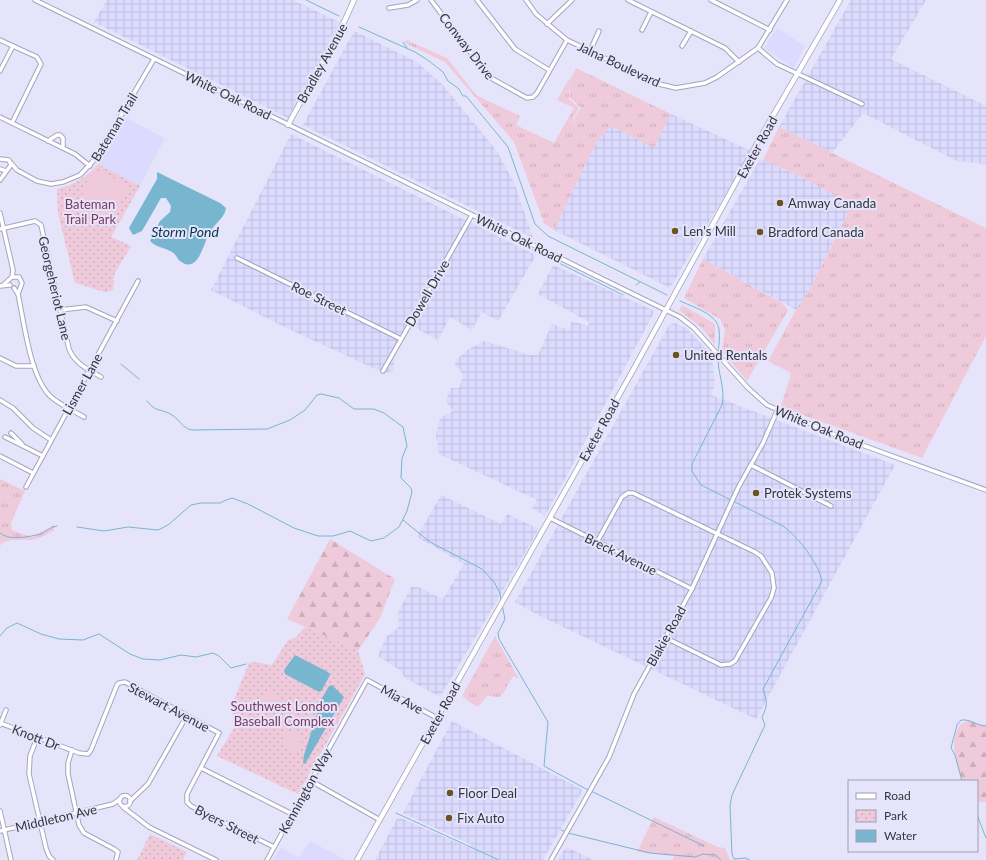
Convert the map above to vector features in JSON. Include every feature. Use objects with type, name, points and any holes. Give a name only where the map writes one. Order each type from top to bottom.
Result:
[{"type":"main road","name":"Bradley Avenue","points":[[288,124],[345,20],[354,0]]},
{"type":"main road","name":"Exeter Road","points":[[357,860],[840,0]]},
{"type":"street","name":"White Oak Road","points":[[35,0],[666,310],[694,328],[755,396],[777,410],[840,437],[986,490]]},
{"type":"street","points":[[389,8],[408,5],[417,0]]},
{"type":"street","name":"Conway Drive","points":[[431,0],[489,77],[495,82],[527,98],[533,97],[567,40]]},
{"type":"street","points":[[477,0],[516,50],[549,70]]},
{"type":"street","name":"Jalna Boulevard","points":[[526,0],[536,14],[567,40],[659,84],[676,88],[705,83],[739,62],[758,48],[787,0]]},
{"type":"street","points":[[548,24],[572,0]]},
{"type":"street","points":[[628,0],[725,48],[739,62]]},
{"type":"street","points":[[711,0],[770,30]]},
{"type":"street","points":[[642,30],[650,12]]},
{"type":"street","points":[[590,51],[599,31]]},
{"type":"street","points":[[682,46],[691,31]]},
{"type":"street","points":[[0,40],[37,58],[40,61],[41,66],[12,123]]},
{"type":"street","points":[[0,71],[13,46]]},
{"type":"street","points":[[758,48],[777,64],[862,104]]},
{"type":"street","name":"Bateman Trail","points":[[11,163],[16,170],[37,181],[51,184],[72,179],[90,166],[154,59]]},
{"type":"street","points":[[0,117],[75,154],[90,166]]},
{"type":"street","points":[[48,141],[57,135],[60,136],[63,138],[63,148]]},
{"type":"street","points":[[0,180],[6,170],[10,168],[11,163],[8,160],[1,159]]},
{"type":"street","name":"Bateman Trail","points":[[0,171],[16,170]]},
{"type":"street","points":[[0,213],[1,228],[15,277],[22,281],[18,294]]},
{"type":"street","name":"Dowell Drive","points":[[383,371],[472,215]]},
{"type":"street","name":"Georgeheriot Lane","points":[[1,228],[35,221],[41,226],[60,310],[73,358],[101,377]]},
{"type":"street","name":"Roe Street","points":[[237,258],[401,339]]},
{"type":"street","points":[[1,286],[15,277]]},
{"type":"street","points":[[9,280],[10,285],[18,294],[34,366],[40,383],[58,403],[84,416]]},
{"type":"street","name":"Lismer Lane","points":[[26,487],[138,281]]},
{"type":"street","points":[[1,286],[10,285]]},
{"type":"street","points":[[14,288],[20,287]]},
{"type":"street","points":[[60,310],[86,306],[117,321]]},
{"type":"street","points":[[0,358],[16,366],[34,366]]},
{"type":"street","points":[[0,400],[13,408],[33,428],[51,440]]},
{"type":"street","name":"Blakie Road","points":[[551,860],[609,757],[634,694],[692,589],[731,504],[763,443],[777,410]]},
{"type":"street","points":[[11,433],[25,447]]},
{"type":"street","points":[[5,437],[43,456]]},
{"type":"street","points":[[0,456],[33,473]]},
{"type":"street","points":[[751,465],[831,506]]},
{"type":"street","points":[[597,542],[622,497],[629,493],[718,534],[761,556],[772,573],[774,581],[771,598],[739,656],[732,664],[721,665],[666,638]]},
{"type":"street","name":"Breck Avenue","points":[[550,518],[692,589]]},
{"type":"street","name":"Mia Ave","points":[[367,680],[437,718]]},
{"type":"street","name":"Kennington Way","points":[[267,860],[367,680]]},
{"type":"street","name":"Stewart Avenue","points":[[119,683],[125,682],[186,717],[219,733]]},
{"type":"street","name":"Knott Dr","points":[[0,724],[84,755],[90,753],[119,683]]},
{"type":"street","points":[[0,724],[6,710]]},
{"type":"street","points":[[122,806],[130,803],[148,784],[186,717]]},
{"type":"street","name":"Byers Street","points":[[219,733],[187,794],[187,802],[191,806],[274,847]]},
{"type":"street","points":[[37,738],[30,756],[29,774],[49,856],[53,860]]},
{"type":"street","points":[[72,750],[68,763],[68,774],[79,825],[84,833],[118,852],[116,860]]},
{"type":"street","points":[[201,768],[292,814]]},
{"type":"street","points":[[311,781],[380,820]]},
{"type":"street","points":[[113,804],[124,796],[136,795]]},
{"type":"street","points":[[128,796],[130,811]]},
{"type":"street","points":[[120,799],[122,806]]},
{"type":"street","points":[[113,804],[122,806],[130,811],[149,827],[216,860]]},
{"type":"street","name":"Middleton Ave","points":[[2,831],[113,804]]},
{"type":"street","points":[[0,811],[2,831],[11,860]]},
{"type":"shaded area","points":[[107,0],[293,0],[339,22],[288,118],[94,22]]},
{"type":"shaded area","points":[[851,0],[926,0],[891,59],[986,106],[986,164],[957,161],[863,113],[832,153],[779,127]]},
{"type":"shaded area","points":[[777,28],[805,46],[794,68],[764,48]]},
{"type":"shaded area","points":[[354,31],[417,62],[442,84],[496,150],[514,182],[533,238],[303,125]]},
{"type":"shaded area","points":[[671,114],[751,151],[670,288],[554,230],[596,143],[611,126],[654,148]]},
{"type":"shaded area","points":[[124,117],[165,138],[140,186],[98,164]]},
{"type":"shaded area","points":[[291,134],[536,255],[498,321],[482,312],[472,330],[450,317],[438,340],[412,326],[395,355],[393,371],[384,373],[284,327],[211,290]]},
{"type":"shaded area","points":[[760,159],[798,175],[852,205],[810,289],[796,310],[703,259]]},
{"type":"shaded area","points":[[553,265],[655,311],[545,516],[532,508],[537,500],[439,454],[436,435],[440,418],[453,411],[446,402],[448,393],[451,388],[459,388],[463,376],[459,368],[455,366],[456,360],[469,349],[484,341],[530,355],[538,355],[552,324],[569,330],[572,321],[588,326],[589,322],[538,294]]},
{"type":"shaded area","points":[[675,323],[686,328],[712,356],[715,385],[711,395],[895,465],[756,719],[538,615],[515,602],[669,325]]},
{"type":"shaded area","points":[[441,495],[501,524],[507,514],[539,529],[440,697],[405,678],[400,670],[378,656],[386,637],[398,628],[398,613],[411,587],[418,587],[443,599],[464,564],[417,537]]},
{"type":"shaded area","points":[[452,721],[583,790],[543,860],[375,860],[398,817],[470,848],[472,845],[403,813]]},
{"type":"shaded area","points":[[310,841],[346,860],[273,860],[281,847],[299,858]]},
{"type":"shaded area","points":[[566,847],[594,860],[558,860]]},
{"type":"green space","points":[[406,40],[447,58],[476,95],[520,116],[516,125],[554,143],[574,108],[557,100],[576,68],[671,114],[654,148],[611,126],[596,143],[554,230],[544,223],[514,142],[445,62],[405,43]],"holes":[[[569,82],[570,98],[581,108],[573,121],[579,127],[572,121],[579,108],[569,99]]]},
{"type":"green space","points":[[779,127],[986,228],[986,336],[922,458],[781,407],[791,373],[768,361],[796,310],[810,289],[852,205],[798,175],[763,160]]},
{"type":"green space","name":"Bateman Trail Park","points":[[98,164],[140,186],[111,237],[131,246],[114,275],[113,290],[105,292],[75,283],[58,213],[57,189],[79,180]]},
{"type":"green space","points":[[97,170],[126,184],[129,189],[108,225],[87,215],[84,208],[82,196],[84,186]]},
{"type":"green space","points":[[703,259],[782,303],[788,310],[747,381],[722,351],[725,329],[720,319],[684,298]]},
{"type":"green space","points":[[682,305],[715,324],[715,345],[702,328],[679,310]]},
{"type":"green space","points":[[0,479],[25,491],[11,523],[12,530],[32,537],[54,525],[54,531],[33,540],[11,540],[2,543],[0,546]]},
{"type":"green space","points":[[330,539],[395,579],[380,618],[358,651],[287,619]]},
{"type":"green space","name":"Southwest London Baseball Complex","points":[[305,627],[358,651],[365,674],[298,794],[217,756],[234,728],[233,702],[249,663],[255,662],[272,665],[288,640],[295,638]]},
{"type":"green space","points":[[495,636],[519,679],[514,676],[502,695],[499,697],[487,696],[479,706],[475,706],[462,696]]},
{"type":"green space","points":[[267,693],[281,699],[281,703],[270,712],[267,711],[262,705],[262,699]]},
{"type":"green space","points":[[969,720],[981,725],[986,725],[986,802],[978,802],[978,780],[963,780],[956,762],[954,740],[958,728]]},
{"type":"green space","points":[[288,731],[296,731],[302,737],[302,745],[296,751],[288,751],[282,745],[282,737]]},
{"type":"green space","points":[[654,817],[718,847],[725,848],[730,860],[672,860],[674,856],[637,852]]},
{"type":"green space","points":[[150,834],[187,852],[183,860],[137,860]]},
{"type":"water","name":"Storm Pond","points":[[157,172],[220,203],[226,208],[223,216],[211,231],[196,261],[191,264],[186,264],[180,261],[169,250],[155,245],[150,241],[160,221],[170,212],[171,206],[166,198],[161,198],[142,231],[133,235],[129,228],[157,179]]},
{"type":"water","points":[[295,655],[328,672],[330,675],[322,690],[319,692],[285,674],[284,670]]},
{"type":"water","points":[[332,685],[344,697],[305,764],[303,763],[304,755],[322,698],[329,686]]},
{"type":"waterway","points":[[306,0],[339,16]]},
{"type":"waterway","points":[[359,27],[415,52],[429,61],[443,72],[448,81],[458,88],[463,96],[466,96],[508,147],[535,224],[548,236],[667,295]]},
{"type":"waterway","points":[[403,42],[407,48]]},
{"type":"waterway","points":[[521,244],[623,295]]},
{"type":"waterway","points":[[636,285],[640,282]]},
{"type":"waterway","points":[[680,301],[710,315],[718,324],[718,353]]},
{"type":"waterway","points":[[718,356],[723,393],[722,405],[692,464],[692,471],[701,485],[783,526],[789,531],[807,550],[820,574],[822,581],[763,689],[766,703],[762,717],[765,725],[732,795],[730,806],[732,854],[734,859],[745,858],[750,860]]},
{"type":"waterway","points":[[121,364],[139,379]]},
{"type":"waterway","points":[[77,527],[104,531],[128,527],[158,530],[168,525],[191,505],[201,503],[220,503],[232,498],[248,504],[294,528],[318,536],[333,536],[350,531],[371,541],[384,538],[399,527],[407,511],[412,492],[411,488],[401,478],[402,458],[407,446],[403,427],[384,413],[374,409],[354,409],[339,398],[321,394],[317,395],[305,410],[290,420],[267,429],[192,430],[183,426],[172,415],[156,409],[147,401]]},
{"type":"waterway","points":[[403,520],[430,542],[482,569],[494,582],[500,593],[501,600]]},
{"type":"waterway","points":[[0,533],[13,538],[25,537],[40,534],[52,527],[57,526]]},
{"type":"waterway","points":[[502,605],[505,619],[498,633],[499,639],[548,722],[544,766],[588,790]]},
{"type":"waterway","points":[[0,636],[7,628],[17,623],[41,634],[59,639],[83,640],[99,634],[130,654],[143,659],[160,660],[181,655],[196,657],[213,653],[219,656],[231,668],[246,664]]},
{"type":"waterway","points":[[962,780],[955,755],[951,748],[957,725],[961,720],[965,720],[986,726]]},
{"type":"waterway","points":[[591,791],[704,846]]},
{"type":"waterway","points":[[396,813],[499,860]]},
{"type":"waterway","points":[[978,818],[986,838]]},
{"type":"waterway","points":[[561,830],[566,832]]},
{"type":"waterway","points":[[568,833],[650,853],[695,857],[703,854],[715,855],[721,860]]},
{"type":"place","name":"Amway Canada","points":[[780,203]]},
{"type":"place","name":"Len's Mill","points":[[675,231]]},
{"type":"place","name":"Bradford Canada","points":[[760,232]]},
{"type":"place","name":"United Rentals","points":[[676,355]]},
{"type":"place","name":"Protek Systems","points":[[756,493]]},
{"type":"place","name":"Floor Deal","points":[[450,793]]},
{"type":"place","name":"Fix Auto","points":[[449,818]]}]
